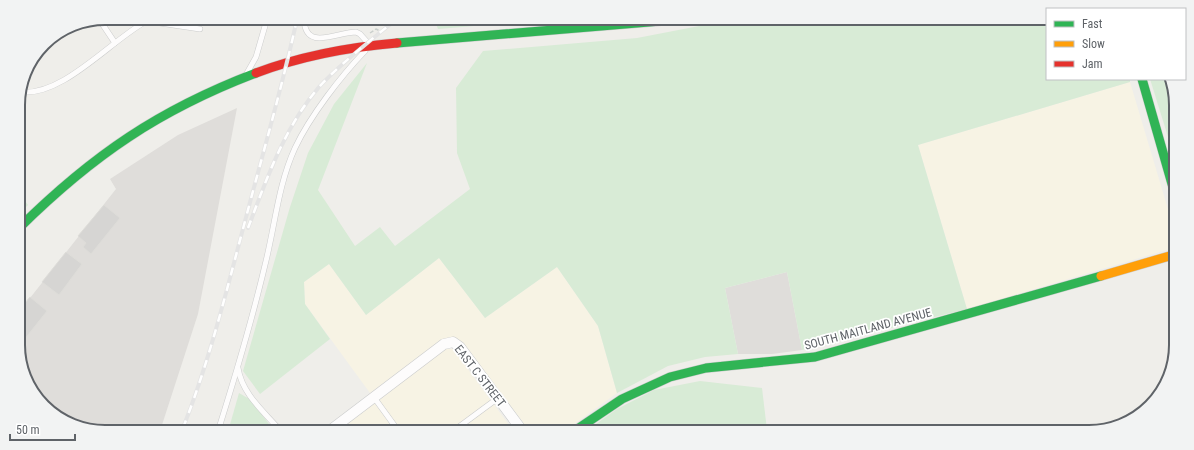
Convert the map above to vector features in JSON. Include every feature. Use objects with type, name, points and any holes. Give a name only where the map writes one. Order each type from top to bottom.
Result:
[{"type":"main road","points":[[25,222],[44,202],[80,170],[131,133],[196,97],[246,76],[312,56],[370,46],[606,25]]},
{"type":"main road","points":[[1142,80],[1169,174]]},
{"type":"main road","name":"SOUTH MAITLAND AVENUE","points":[[583,425],[623,397],[652,383],[680,373],[705,368],[779,363],[815,357],[1169,256]]},
{"type":"street","name":"EAST C STREET","points":[[373,396],[444,344],[453,342],[460,346],[518,425]]},
{"type":"street","points":[[336,425],[373,396]]},
{"type":"lane","points":[[103,25],[115,43]]},
{"type":"lane","points":[[27,92],[40,91],[62,82],[141,25]]},
{"type":"lane","points":[[173,25],[200,29]]},
{"type":"lane","points":[[246,76],[256,57],[265,25]]},
{"type":"lane","points":[[220,425],[238,367],[266,265],[287,166],[314,115],[352,65],[370,46],[365,38],[356,32],[319,39],[312,36],[306,30],[305,25]]},
{"type":"lane","points":[[238,367],[240,381],[275,425]]},
{"type":"lane","points":[[373,396],[394,425]]},
{"type":"lane","points":[[461,425],[498,398]]},
{"type":"shaded area","points":[[1130,82],[1169,213],[1169,249],[967,309],[918,145]]},
{"type":"shaded area","points":[[237,108],[198,314],[162,425],[100,425],[79,421],[61,412],[52,405],[38,389],[33,380],[29,371],[25,350],[25,304],[116,189],[110,179],[178,135]]},
{"type":"shaded area","points":[[439,258],[485,318],[557,267],[598,326],[617,393],[573,425],[525,425],[464,344],[440,341],[370,393],[305,304],[304,282],[329,264],[366,315]]},
{"type":"shaded area","points":[[787,272],[802,350],[772,354],[738,354],[725,288]]},
{"type":"shaded area","points":[[446,349],[453,349],[509,425],[346,425]]},
{"type":"green space","points":[[436,25],[486,25],[438,29]]},
{"type":"green space","points":[[704,25],[1046,25],[1046,80],[1130,80],[1130,82],[918,145],[967,309],[802,350],[787,272],[725,288],[738,354],[705,357],[668,366],[617,393],[598,326],[557,267],[485,318],[439,258],[366,315],[329,264],[304,282],[305,304],[330,339],[260,394],[243,371],[290,207],[308,153],[334,104],[367,63],[318,190],[355,246],[380,227],[395,246],[470,189],[457,153],[456,88],[483,51],[637,38]]},
{"type":"green space","points":[[1150,80],[1165,80],[1169,105],[1169,140]]},
{"type":"green space","points":[[25,201],[28,205],[25,208]]},
{"type":"green space","points":[[700,381],[762,388],[766,425],[595,425],[617,409],[654,390]]},
{"type":"green space","points":[[239,393],[251,400],[270,425],[230,425]]},
{"type":"building","points":[[104,205],[120,218],[91,254],[83,247],[86,243],[78,236]]},
{"type":"building","points":[[66,252],[82,264],[59,295],[42,282]]},
{"type":"building","points":[[30,297],[47,311],[25,339],[25,303]]},
{"type":"railway","points":[[184,425],[201,378],[224,302],[296,25]]},
{"type":"railway","points":[[248,228],[286,136],[307,103],[319,87],[336,70],[390,25]]},
{"type":"traffic: fast","points":[[397,43],[613,25]]},
{"type":"traffic: fast","points":[[25,222],[74,178],[129,137],[188,103],[221,87],[256,73]]},
{"type":"traffic: fast","points":[[1142,80],[1169,174]]},
{"type":"traffic: fast","points":[[583,425],[622,399],[670,377],[706,368],[815,357],[1101,276]]},
{"type":"traffic: slow","points":[[1101,276],[1169,256]]},
{"type":"traffic: jam","points":[[256,73],[290,62],[326,53],[397,43]]}]
